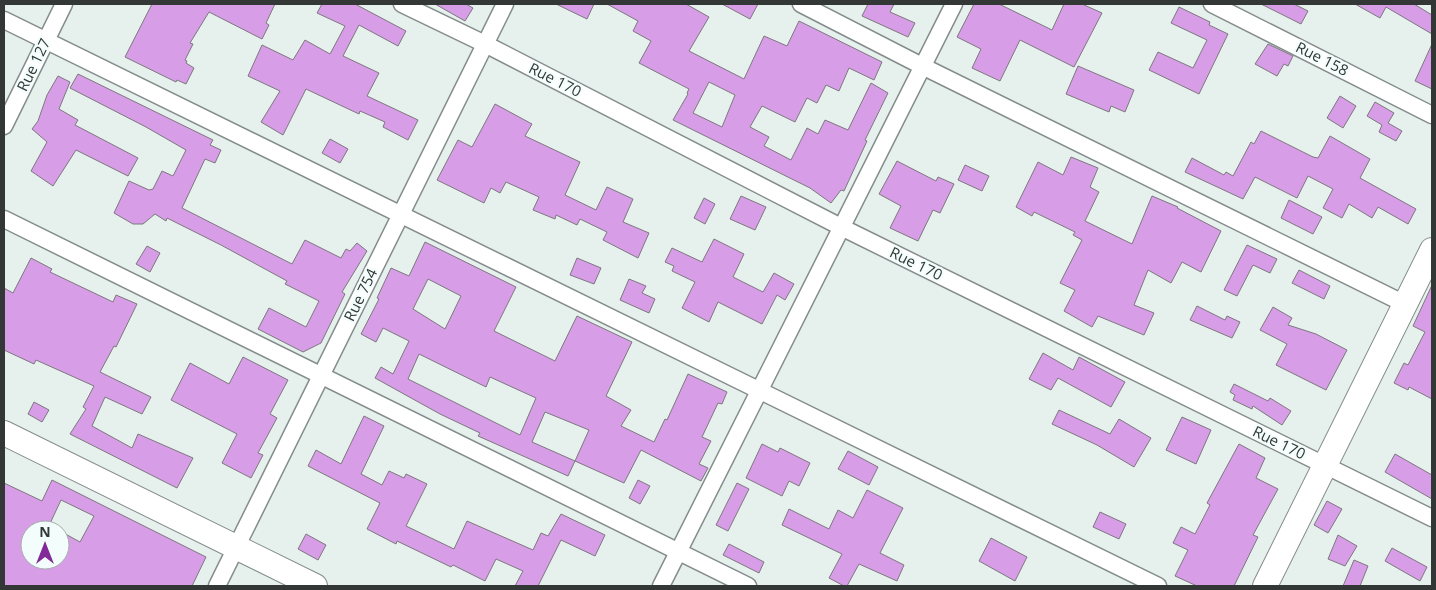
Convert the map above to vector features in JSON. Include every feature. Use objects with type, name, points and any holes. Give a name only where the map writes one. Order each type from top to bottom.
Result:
[{"type":"street","name":"Rue 127","points":[[4,126],[64,4]]},
{"type":"street","name":"Rue 170","points":[[402,4],[485,44],[842,227],[1432,518]]},
{"type":"street","name":"Rue 754","points":[[218,586],[505,4]]},
{"type":"street","points":[[801,4],[922,66],[1405,304]]},
{"type":"street","points":[[660,586],[954,4]]},
{"type":"street","name":"Rue 158","points":[[1212,4],[1432,114]]},
{"type":"street","points":[[4,20],[1158,586]]},
{"type":"street","points":[[4,219],[748,586]]},
{"type":"street","points":[[1264,586],[1432,250]]},
{"type":"street","points":[[4,433],[314,586]]},
{"type":"building","points":[[152,4],[275,4],[266,23],[269,25],[262,39],[209,12],[190,43],[193,44],[185,60],[187,61],[186,63],[194,68],[186,84],[177,80],[176,82],[125,57]]},
{"type":"building","points":[[322,4],[355,4],[406,31],[398,46],[359,25],[343,56],[379,73],[367,96],[418,120],[408,140],[383,127],[385,122],[360,111],[359,114],[306,89],[283,135],[261,122],[280,91],[248,76],[262,45],[293,60],[305,40],[330,54],[345,26],[317,13]]},
{"type":"building","points":[[435,4],[466,4],[473,8],[465,21]]},
{"type":"building","points":[[556,4],[594,4],[587,19]]},
{"type":"building","points":[[607,4],[686,4],[709,17],[689,51],[744,79],[764,36],[787,46],[799,21],[882,62],[874,80],[849,68],[839,91],[826,85],[817,103],[807,98],[795,122],[762,106],[750,127],[769,137],[764,146],[791,160],[807,128],[818,134],[825,120],[848,130],[871,83],[888,93],[865,140],[867,141],[844,191],[841,190],[831,203],[810,188],[673,120],[689,89],[639,63],[651,41],[633,31],[638,21]],"holes":[[[709,82],[735,95],[722,127],[693,113]]]},
{"type":"building","points":[[722,4],[758,4],[750,19]]},
{"type":"building","points":[[868,4],[894,4],[890,12],[915,23],[908,37],[862,16]]},
{"type":"building","points":[[974,4],[999,4],[1052,30],[1064,4],[1082,4],[1102,13],[1074,67],[1020,40],[1000,81],[972,68],[981,49],[957,37]]},
{"type":"building","points":[[1261,4],[1294,4],[1308,11],[1301,24]]},
{"type":"building","points":[[1355,4],[1414,4],[1432,15],[1432,34],[1386,7],[1380,18]]},
{"type":"building","points":[[1179,7],[1210,22],[1209,25],[1228,34],[1199,94],[1149,70],[1158,52],[1193,68],[1207,40],[1171,23]]},
{"type":"building","points":[[1268,44],[1293,56],[1288,66],[1284,64],[1277,76],[1255,64]]},
{"type":"building","points":[[1432,44],[1432,89],[1415,81]]},
{"type":"building","points":[[1078,66],[1134,90],[1125,112],[1111,106],[1109,112],[1066,94]]},
{"type":"building","points":[[78,74],[213,140],[210,145],[221,150],[215,163],[205,159],[182,208],[292,264],[305,240],[341,258],[346,249],[350,251],[357,243],[367,251],[342,292],[345,294],[321,343],[303,352],[258,329],[269,308],[306,327],[319,301],[285,284],[287,281],[167,218],[166,221],[155,214],[143,224],[133,224],[114,213],[129,181],[149,190],[153,189],[162,171],[173,176],[186,150],[70,88]]},
{"type":"building","points":[[58,76],[70,82],[59,109],[78,120],[75,125],[138,158],[128,176],[76,150],[53,186],[31,171],[47,142],[32,129],[38,121],[47,95]]},
{"type":"building","points":[[1340,96],[1356,106],[1343,128],[1327,118]]},
{"type":"building","points":[[1375,102],[1394,113],[1388,123],[1402,131],[1396,141],[1379,132],[1382,125],[1367,116]]},
{"type":"building","points":[[495,104],[532,124],[525,136],[580,162],[565,195],[596,210],[607,187],[633,199],[623,222],[649,233],[638,258],[603,240],[607,232],[580,219],[577,225],[556,215],[555,219],[533,210],[539,197],[506,182],[500,193],[491,188],[484,203],[437,180],[458,140],[472,147]]},
{"type":"building","points":[[1261,131],[1318,158],[1330,136],[1370,159],[1360,178],[1416,209],[1408,224],[1378,207],[1372,218],[1349,204],[1342,218],[1323,208],[1333,189],[1308,176],[1297,198],[1255,177],[1243,199],[1185,172],[1192,158],[1224,175],[1226,172],[1233,176],[1251,142],[1254,144]]},
{"type":"building","points":[[330,139],[348,149],[340,163],[322,153]]},
{"type":"building","points":[[1071,157],[1098,168],[1090,187],[1099,192],[1085,221],[1132,244],[1152,196],[1178,207],[1221,231],[1201,272],[1182,262],[1171,283],[1148,270],[1134,305],[1154,313],[1144,335],[1098,316],[1092,327],[1064,311],[1075,290],[1060,283],[1082,240],[1073,235],[1075,232],[1034,212],[1032,216],[1016,207],[1038,162],[1063,175]]},
{"type":"building","points":[[897,161],[936,181],[938,177],[954,184],[940,213],[933,210],[918,241],[890,228],[901,206],[879,194]]},
{"type":"building","points":[[965,165],[989,176],[982,191],[958,180]]},
{"type":"building","points":[[741,196],[766,207],[755,230],[730,219]]},
{"type":"building","points":[[704,198],[715,204],[705,224],[694,218]]},
{"type":"building","points":[[1289,200],[1322,217],[1313,234],[1281,218]]},
{"type":"building","points":[[714,239],[744,254],[733,277],[763,292],[774,273],[794,284],[785,300],[777,295],[762,324],[718,302],[709,322],[682,308],[695,282],[672,271],[674,266],[665,262],[672,248],[702,262]]},
{"type":"building","points":[[425,242],[516,287],[494,331],[555,361],[577,316],[632,342],[606,396],[631,410],[621,426],[654,442],[665,419],[667,420],[688,374],[727,392],[722,404],[718,403],[702,437],[711,441],[699,464],[708,468],[701,481],[641,450],[624,483],[575,461],[568,476],[478,436],[480,433],[440,414],[375,378],[381,367],[393,374],[409,341],[383,328],[376,342],[361,334],[379,299],[377,298],[391,268],[409,276]],"holes":[[[428,279],[461,296],[445,329],[413,309]],[[419,354],[486,387],[490,377],[536,398],[520,435],[408,379]],[[545,412],[589,430],[575,461],[532,442]]]},
{"type":"building","points":[[1247,245],[1277,259],[1270,273],[1253,265],[1237,296],[1224,290]]},
{"type":"building","points":[[147,246],[160,253],[150,272],[136,264]]},
{"type":"building","points":[[31,258],[52,269],[50,272],[113,302],[116,295],[137,304],[116,347],[114,346],[100,372],[151,397],[142,414],[105,397],[92,426],[132,448],[138,434],[193,458],[177,488],[70,434],[86,409],[83,407],[94,386],[36,360],[34,364],[4,350],[4,288],[13,293]]},
{"type":"building","points":[[577,258],[601,268],[594,284],[570,275]]},
{"type":"building","points":[[1299,270],[1330,286],[1324,299],[1292,283]]},
{"type":"building","points":[[629,279],[646,286],[642,293],[655,299],[649,313],[620,300]]},
{"type":"building","points":[[1432,285],[1432,399],[1409,387],[1408,390],[1394,383],[1404,363],[1408,365],[1425,332],[1413,326]]},
{"type":"building","points":[[1197,306],[1225,320],[1227,316],[1240,322],[1232,338],[1190,320]]},
{"type":"building","points":[[1273,307],[1292,318],[1288,325],[1316,334],[1347,350],[1326,390],[1276,365],[1287,344],[1260,330]]},
{"type":"building","points":[[1043,353],[1073,370],[1079,357],[1125,382],[1111,407],[1058,378],[1051,390],[1029,379]]},
{"type":"building","points":[[243,357],[288,380],[270,414],[277,418],[258,453],[263,455],[251,478],[222,463],[237,434],[171,400],[190,363],[229,384]]},
{"type":"building","points":[[1234,384],[1268,401],[1270,398],[1291,411],[1282,425],[1253,406],[1252,409],[1233,400],[1235,395],[1230,392]]},
{"type":"building","points":[[34,402],[49,410],[42,422],[28,414]]},
{"type":"building","points":[[1059,410],[1110,434],[1119,419],[1151,438],[1134,467],[1097,445],[1052,424]]},
{"type":"building","points":[[364,416],[384,426],[361,474],[382,485],[389,471],[404,478],[406,474],[427,484],[406,526],[454,549],[467,521],[533,550],[541,533],[548,536],[561,514],[605,535],[595,556],[561,540],[538,586],[515,586],[523,571],[496,559],[485,581],[397,541],[396,544],[367,529],[380,503],[308,466],[316,450],[341,464]]},
{"type":"building","points":[[1182,417],[1211,430],[1196,464],[1166,450]]},
{"type":"building","points":[[762,444],[778,452],[780,448],[810,463],[799,486],[789,481],[782,496],[746,478]]},
{"type":"building","points":[[1239,444],[1265,458],[1256,478],[1278,489],[1253,535],[1258,537],[1234,586],[1197,586],[1175,576],[1188,550],[1173,543],[1181,527],[1195,534],[1210,505],[1207,503]]},
{"type":"building","points":[[848,451],[878,467],[869,485],[838,469]]},
{"type":"building","points":[[1395,454],[1432,475],[1432,499],[1385,472]]},
{"type":"building","points":[[52,480],[206,557],[192,586],[4,586],[4,483],[42,501]]},
{"type":"building","points":[[638,480],[650,486],[640,504],[629,498]]},
{"type":"building","points":[[737,483],[749,489],[728,531],[716,525]]},
{"type":"building","points":[[867,490],[903,508],[880,553],[904,565],[897,581],[859,564],[847,586],[844,586],[829,578],[842,554],[782,525],[789,509],[829,529],[838,510],[853,518]]},
{"type":"building","points":[[1327,501],[1342,509],[1328,533],[1314,525]]},
{"type":"building","points":[[1100,512],[1126,524],[1119,539],[1093,527]]},
{"type":"building","points":[[306,534],[326,545],[318,560],[298,549]]},
{"type":"building","points":[[1338,535],[1357,546],[1345,566],[1328,559]]},
{"type":"building","points":[[991,538],[1027,557],[1015,581],[979,561]]},
{"type":"building","points":[[729,544],[764,562],[759,573],[723,555]]},
{"type":"building","points":[[1392,548],[1427,567],[1420,581],[1385,561]]},
{"type":"building","points":[[1354,560],[1368,566],[1360,586],[1343,586]]}]
